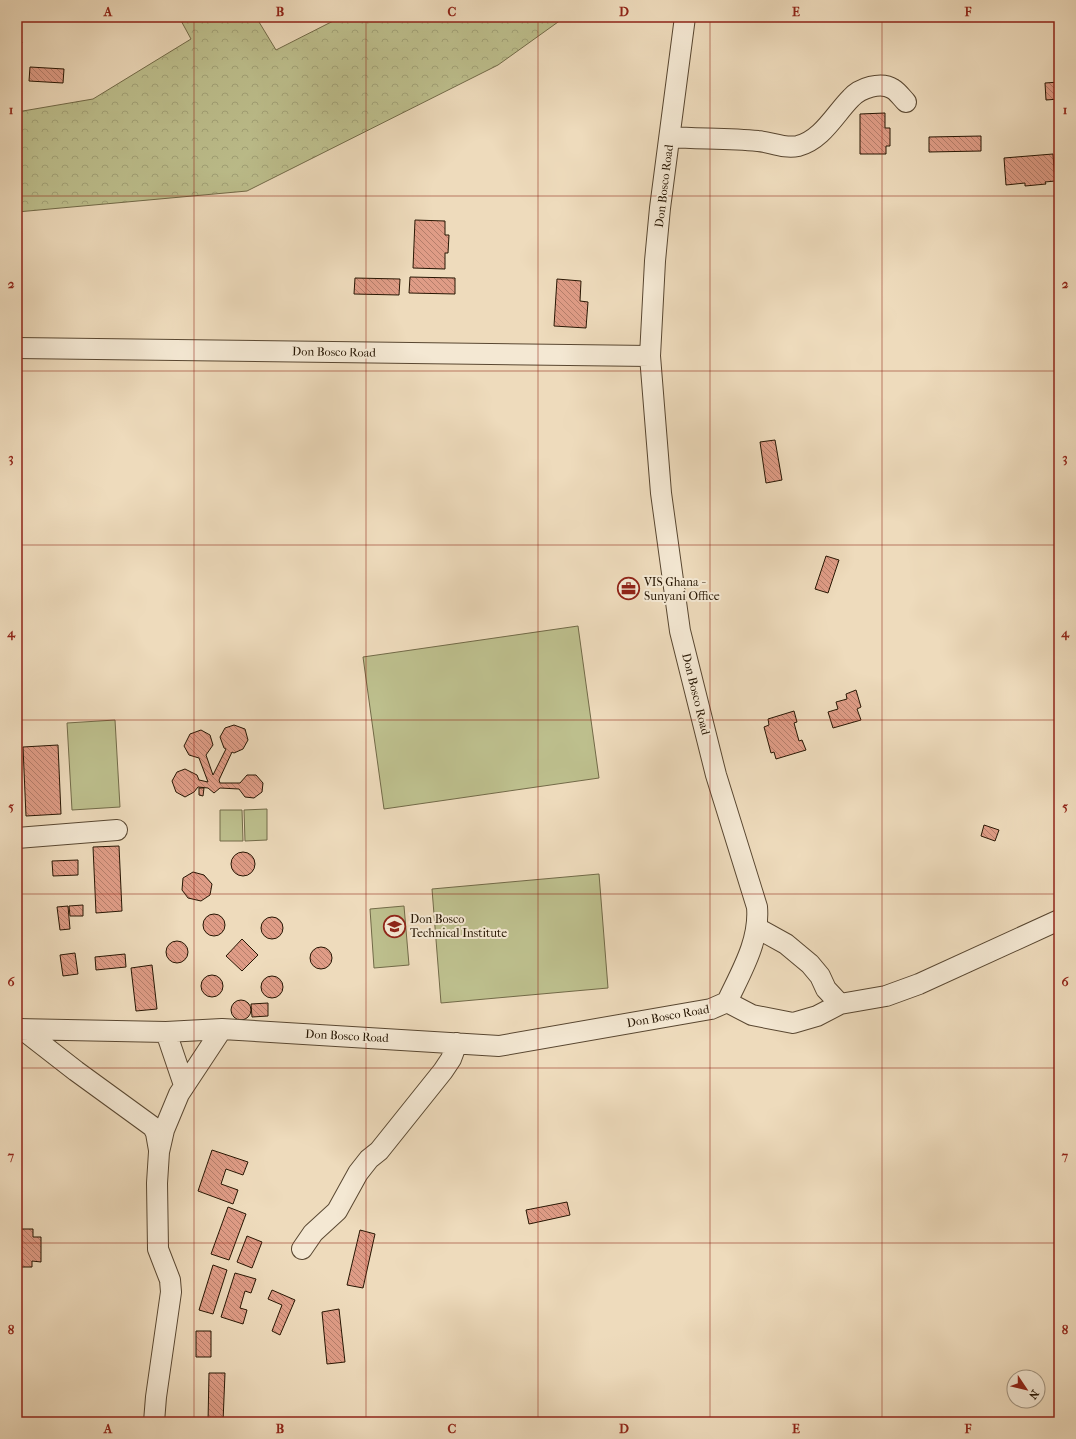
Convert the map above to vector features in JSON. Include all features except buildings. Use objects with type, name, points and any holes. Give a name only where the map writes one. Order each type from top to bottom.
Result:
[{"type":"street","name":"Don Bosco Road","points":[[20,1029],[166,1032],[222,1029],[500,1046],[711,1010],[727,1002],[753,945],[757,928],[757,907],[716,775],[680,631],[661,493],[650,356],[659,216],[686,17]]},
{"type":"street","points":[[670,137],[759,141],[781,146],[798,146],[816,137],[833,120],[852,96],[866,89],[880,85],[893,89],[906,102]]},
{"type":"street","name":"Don Bosco Road","points":[[17,348],[650,356]]},
{"type":"street","points":[[17,838],[117,830]]},
{"type":"street","points":[[727,1002],[752,1015],[793,1023],[817,1016],[840,1004],[886,996],[919,984],[1059,920]]},
{"type":"street","points":[[757,928],[786,944],[810,964],[820,976],[826,989],[840,1004]]},
{"type":"street","points":[[20,1029],[153,1127],[156,1133],[159,1152]]},
{"type":"street","points":[[154,1422],[156,1397],[171,1292],[170,1280],[158,1249],[156,1183],[159,1152],[164,1130],[184,1086],[222,1029]]},
{"type":"street","points":[[166,1032],[184,1086]]},
{"type":"street","points":[[302,1248],[313,1233],[337,1211],[358,1173],[369,1159],[379,1151],[443,1071],[451,1059],[457,1043]]},
{"type":"green space","points":[[179,17],[256,17],[276,50],[341,17],[565,17],[498,65],[247,191],[17,212],[17,112],[93,99],[191,39]]},
{"type":"green space","points":[[578,626],[599,778],[384,809],[363,657]]},
{"type":"green space","points":[[115,720],[120,807],[72,810],[67,723]]},
{"type":"green space","points":[[267,809],[267,840],[245,841],[244,810]]},
{"type":"green space","points":[[220,810],[242,810],[243,841],[220,841]]},
{"type":"green space","points":[[599,874],[608,988],[441,1003],[432,889]]},
{"type":"green space","points":[[404,906],[409,965],[374,968],[370,909]]},
{"type":"place","name":"VIS Ghana - Sunyani Office","points":[[628,589]]},
{"type":"place","name":"Don Bosco Technical Institute","points":[[394,926]]}]
